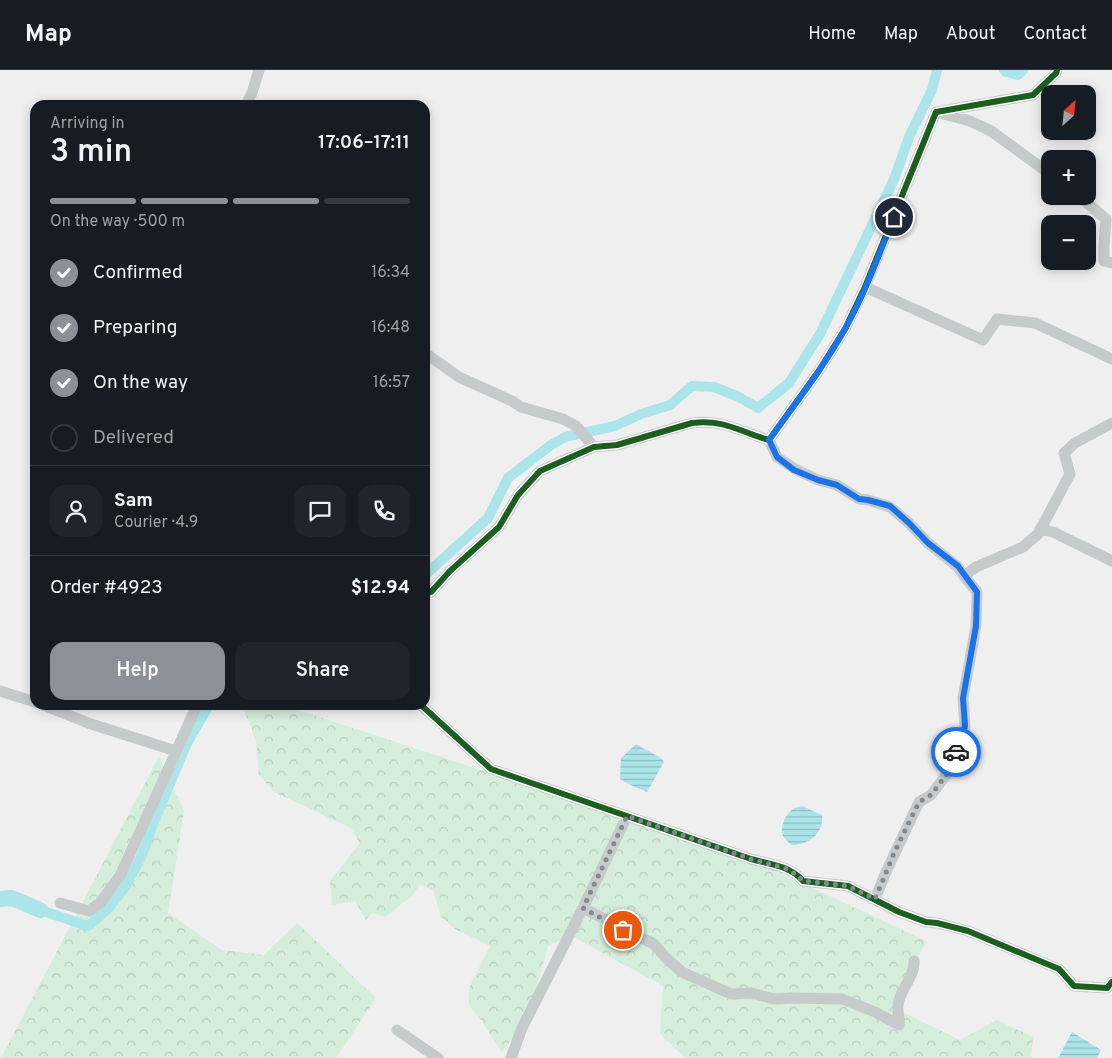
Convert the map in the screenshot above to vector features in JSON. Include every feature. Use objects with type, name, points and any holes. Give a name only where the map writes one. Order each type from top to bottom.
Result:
[{"type":"street","points":[[248,100],[259,70]]},
{"type":"street","points":[[936,112],[1033,95],[1056,73],[1056,70]]},
{"type":"street","points":[[936,112],[970,121],[991,131],[1041,167]]},
{"type":"street","points":[[769,440],[818,372],[845,329],[865,287],[936,112]]},
{"type":"street","points":[[1090,205],[1106,219],[1104,261],[1112,264]]},
{"type":"street","points":[[865,287],[983,340],[997,319],[1035,323],[1112,359]]},
{"type":"street","points":[[430,357],[459,377],[474,382],[521,407],[563,419],[576,426],[592,445]]},
{"type":"street","points":[[430,593],[450,571],[499,527],[518,495],[540,471],[592,445],[617,445],[692,423],[702,422],[728,425],[769,440],[777,457],[794,470],[818,480],[837,485],[859,499],[890,506],[928,543],[958,566],[977,592],[976,626],[963,698],[965,726],[947,774],[931,795],[919,802],[895,851],[875,899]]},
{"type":"street","points":[[964,576],[976,567],[1024,547],[1038,534],[1070,474],[1064,453],[1074,443],[1112,424]]},
{"type":"street","points":[[1040,529],[1053,532],[1112,561]]},
{"type":"street","points":[[0,691],[30,700]]},
{"type":"street","points":[[56,710],[88,723],[176,751]]},
{"type":"street","points":[[60,903],[89,911],[100,903],[120,876],[195,710]]},
{"type":"street","points":[[426,710],[490,769],[751,859],[788,869],[803,881],[848,886],[899,912],[926,922],[968,931],[1022,952],[1059,969],[1074,986],[1107,988],[1112,982]]},
{"type":"street","points":[[511,1058],[522,1028],[627,816]]},
{"type":"street","points":[[583,908],[623,930],[654,944],[682,972],[731,994],[751,993],[774,999],[842,999],[875,1012],[899,1025],[898,1006],[915,969],[914,960]]},
{"type":"street","points":[[397,1030],[438,1058]]},
{"type":"green space","points":[[244,710],[298,710],[751,859],[926,941],[894,1008],[960,1040],[997,1020],[1033,1037],[1031,1058],[685,1058],[660,1034],[663,986],[570,935],[548,946],[529,1014],[502,1053],[469,1005],[469,988],[490,946],[455,929],[441,917],[433,890],[420,884],[413,895],[385,917],[372,913],[366,920],[355,901],[332,905],[330,881],[360,843],[351,828],[274,792],[259,775],[256,740]]},
{"type":"green space","points":[[159,756],[184,811],[168,913],[222,950],[264,955],[297,923],[376,998],[336,1058],[1,1058]]},
{"type":"water","points":[[636,744],[661,758],[664,762],[647,792],[620,779],[621,758]]},
{"type":"water","points":[[802,806],[822,815],[821,827],[814,837],[804,843],[792,845],[782,833],[783,823],[790,812]]},
{"type":"water","points":[[1072,1032],[1101,1050],[1097,1058],[1058,1058]]},
{"type":"waterway","points":[[430,570],[488,518],[508,478],[551,445],[565,437],[615,426],[641,414],[670,405],[692,386],[714,387],[737,396],[758,408],[789,383],[820,334],[895,177],[909,137],[932,90],[937,70]]},
{"type":"waterway","points":[[1004,70],[1018,75],[1023,70]]},
{"type":"waterway","points":[[40,910],[88,926],[109,908],[127,884],[142,855],[186,745],[206,710]]},
{"type":"waterway","points":[[0,899],[12,898],[40,910]]},
{"type":"cycle path","points":[[430,592],[450,571],[499,527],[518,495],[540,471],[594,447],[617,445],[692,423],[714,423],[769,440],[818,372],[845,329],[865,287],[936,112],[1033,95],[1057,70]]},
{"type":"cycle path","points":[[426,710],[491,769],[751,859],[779,866],[792,872],[803,881],[848,886],[899,912],[926,922],[968,931],[1059,969],[1074,986],[1107,988],[1112,982]]},
{"type":"way so far","points":[[623,930],[583,908],[627,816],[751,859],[788,869],[803,881],[848,886],[875,899],[895,851],[919,802],[931,795],[947,774],[956,752]]},
{"type":"route","points":[[894,217],[845,329],[818,372],[769,440],[777,457],[794,470],[818,480],[837,485],[859,499],[890,506],[928,543],[958,566],[977,592],[976,626],[963,698],[965,726],[956,752]]}]
